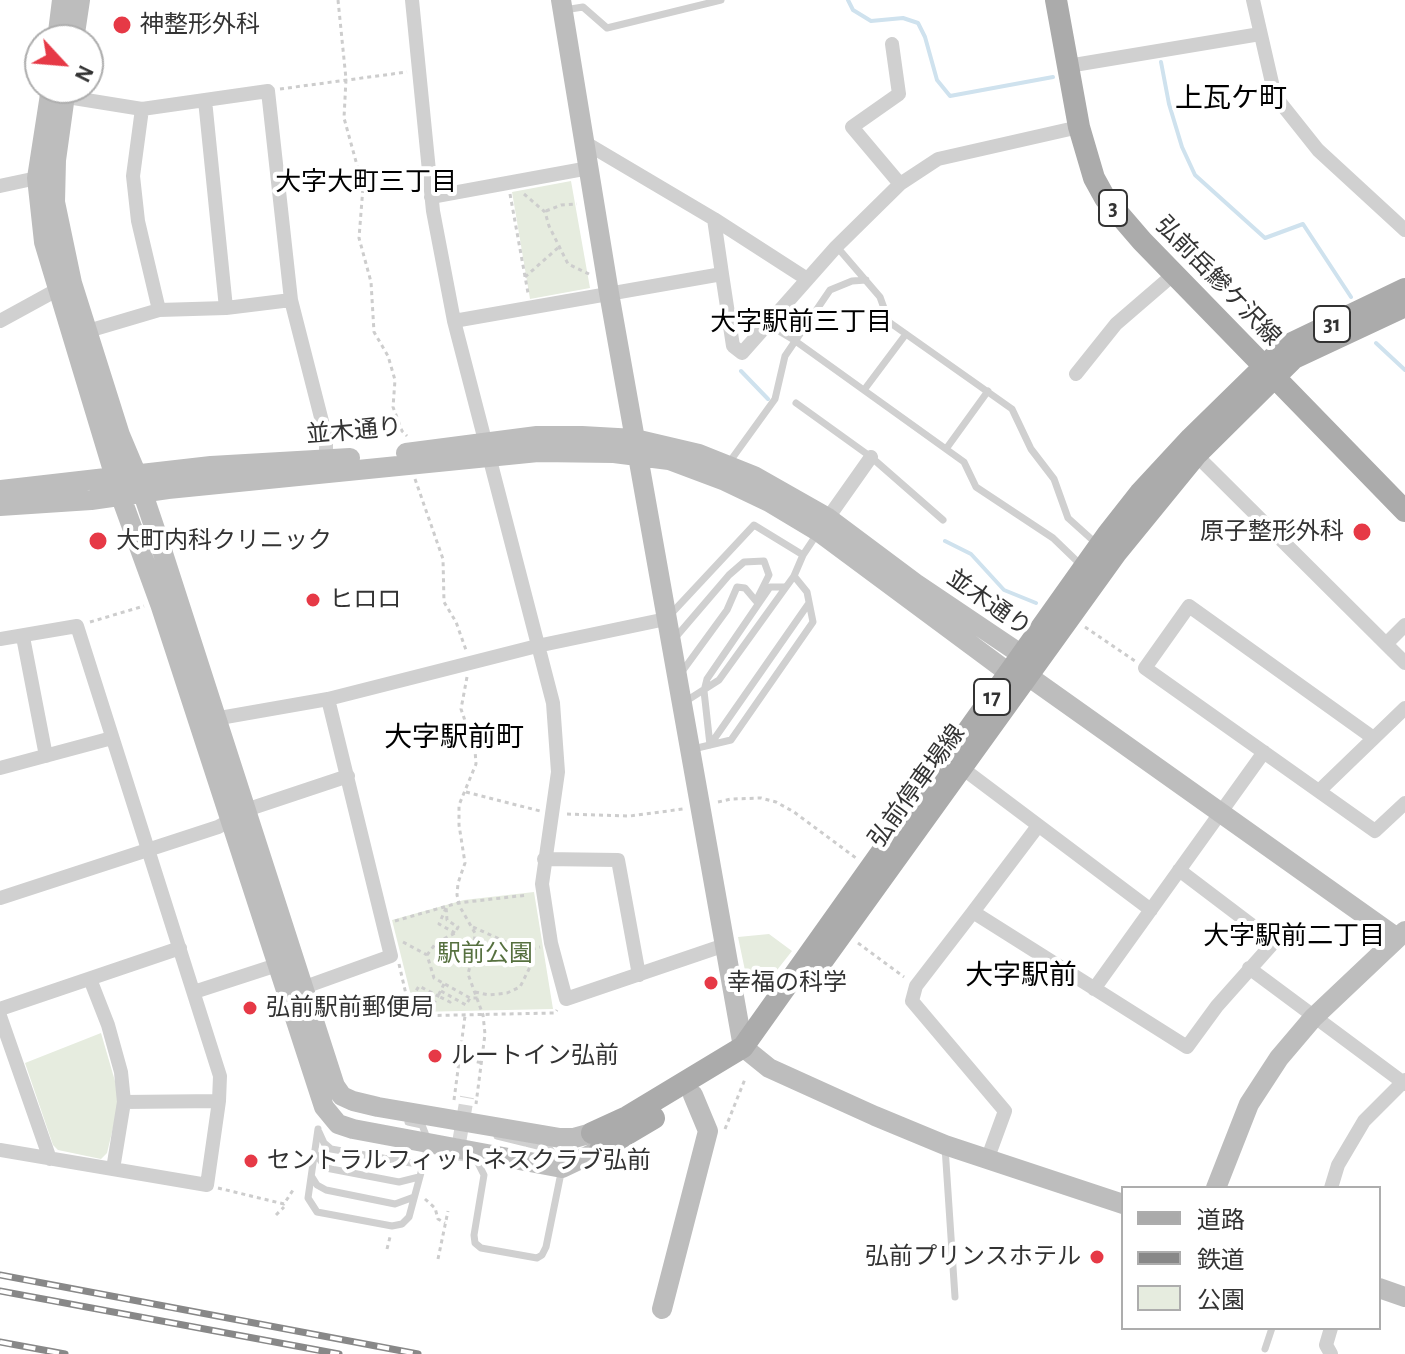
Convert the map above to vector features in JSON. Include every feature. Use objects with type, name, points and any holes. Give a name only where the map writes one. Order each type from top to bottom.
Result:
[{"type":"main road","name":"弘前岳鰺ケ沢線","points":[[1056,0],[1079,127],[1094,178],[1105,198],[1269,372],[1403,504]]},
{"type":"main road","name":"31","points":[[1269,372],[1284,347],[1405,289]]},
{"type":"main road","name":"31","points":[[1269,372],[1405,306]]},
{"type":"main road","name":"弘前停車場線","points":[[596,1142],[627,1117],[749,1051],[1020,668],[1144,515],[1269,372]]},
{"type":"main road","name":"弘前停車場線","points":[[596,1142],[693,1095],[749,1051],[962,768],[1020,668],[1099,546],[1140,493],[1269,372]]},
{"type":"street","points":[[59,24],[62,0]]},
{"type":"street","points":[[76,24],[80,0]]},
{"type":"street","points":[[412,0],[437,243],[454,321],[553,703],[558,772],[544,859],[544,894],[551,943],[566,999],[725,945]]},
{"type":"street","points":[[1253,0],[1275,96],[1318,150],[1405,230]]},
{"type":"street","points":[[561,5],[589,168],[603,285],[636,447],[725,945],[749,1051],[769,1068],[945,1145],[1121,1203]]},
{"type":"street","points":[[1068,66],[1260,34]]},
{"type":"street","points":[[892,44],[899,94],[852,127],[900,184]]},
{"type":"street","points":[[104,101],[142,109],[268,91],[291,300],[326,437],[326,467]]},
{"type":"street","points":[[205,100],[226,308]]},
{"type":"street","points":[[55,104],[37,178],[44,242],[88,331],[120,435],[139,483],[214,719],[277,965],[324,1107],[330,1117],[346,1127],[427,1150],[470,1151],[562,1168],[596,1142]]},
{"type":"street","points":[[58,104],[55,202],[66,286],[114,475],[302,988],[330,1075],[342,1096],[378,1107],[473,1114],[500,1126],[596,1142]]},
{"type":"street","points":[[142,109],[133,176],[138,221],[159,310]]},
{"type":"street","points":[[714,219],[733,346],[742,353],[836,247],[900,184],[938,159],[1079,127]]},
{"type":"street","points":[[584,142],[714,219],[807,279]]},
{"type":"street","points":[[431,197],[589,168]]},
{"type":"street","points":[[0,186],[37,178]]},
{"type":"street","points":[[454,321],[530,307],[603,285],[722,274]]},
{"type":"street","points":[[1076,374],[1116,324],[1174,274]]},
{"type":"street","points":[[0,321],[66,286]]},
{"type":"street","points":[[88,331],[159,310],[226,308],[291,300]]},
{"type":"street","name":"並木通り","points":[[636,447],[725,481],[823,525]]},
{"type":"street","name":"並木通り","points":[[0,490],[114,475],[139,483],[487,450],[538,452],[636,447],[688,451],[728,464],[823,525],[1221,812],[1401,934]]},
{"type":"street","points":[[1196,455],[1405,663]]},
{"type":"street","points":[[823,525],[871,457]]},
{"type":"street","name":"並木通り","points":[[0,506],[121,497],[139,483]]},
{"type":"street","points":[[1372,737],[1189,606],[1145,668],[1375,831],[1405,803]]},
{"type":"street","points":[[214,719],[328,699],[537,646],[666,619]]},
{"type":"street","points":[[1386,644],[1405,625]]},
{"type":"street","points":[[0,639],[77,626],[220,1076],[207,1185],[0,1150]]},
{"type":"street","points":[[23,637],[46,756]]},
{"type":"street","points":[[302,988],[391,956],[328,699]]},
{"type":"street","points":[[1319,791],[1405,708]]},
{"type":"street","points":[[0,768],[112,738]]},
{"type":"street","points":[[1094,989],[1264,752]]},
{"type":"street","points":[[962,768],[1151,910]]},
{"type":"street","points":[[0,898],[149,850],[348,776]]},
{"type":"street","points":[[987,1160],[1005,1111],[912,1001],[916,986],[1038,826]]},
{"type":"street","points":[[544,859],[618,860],[639,975]]},
{"type":"street","points":[[973,912],[1187,1047],[1217,1006],[1274,942],[1179,870]]},
{"type":"street","points":[[1217,1186],[1249,1104],[1279,1058],[1313,1018],[1401,934]]},
{"type":"street","points":[[0,1009],[180,948]]},
{"type":"street","points":[[194,992],[277,965]]},
{"type":"street","points":[[1249,968],[1404,1082],[1364,1121],[1338,1165],[1332,1186]]},
{"type":"street","points":[[90,979],[108,1025],[121,1072],[124,1102],[113,1169]]},
{"type":"street","points":[[0,1016],[50,1159]]},
{"type":"street","points":[[662,1309],[708,1131],[693,1095]]},
{"type":"street","points":[[124,1102],[219,1101]]},
{"type":"street","points":[[1381,1289],[1405,1297]]},
{"type":"street","points":[[1330,1330],[1326,1345],[1331,1354]]},
{"type":"lane","points":[[561,5],[583,7],[607,28],[721,0]]},
{"type":"lane","points":[[836,247],[880,297],[889,322],[1012,409],[1031,449],[1054,479],[1068,518],[1099,546]]},
{"type":"lane","points":[[728,464],[775,399],[785,356],[830,290],[852,281],[866,280]]},
{"type":"lane","points":[[767,324],[964,462],[976,487],[1053,538],[1084,568]]},
{"type":"lane","points":[[864,390],[906,334]]},
{"type":"lane","points":[[946,449],[988,391]]},
{"type":"lane","points":[[796,403],[871,457],[943,520]]},
{"type":"lane","points":[[666,619],[754,525],[803,555]]},
{"type":"lane","points":[[681,703],[719,680],[794,576],[803,555],[823,525]]},
{"type":"lane","points":[[670,642],[744,562],[764,561],[769,575],[756,601],[745,588],[737,587],[727,610],[677,678]]},
{"type":"lane","points":[[689,750],[731,740],[813,622],[807,592],[794,576]]},
{"type":"lane","points":[[710,745],[809,603]]},
{"type":"lane","points":[[704,691],[710,745]]},
{"type":"lane","points":[[324,1107],[342,1096]]},
{"type":"lane","points":[[378,1107],[395,1120],[422,1125],[427,1150],[409,1217],[402,1224],[392,1226],[317,1212],[308,1198],[318,1129],[324,1143],[331,1149],[411,1163],[427,1150]]},
{"type":"lane","points":[[470,1151],[480,1163],[484,1175],[475,1243],[481,1248],[537,1258],[542,1255],[562,1168],[550,1149],[503,1139],[473,1114]]},
{"type":"lane","points":[[945,1145],[955,1297]]},
{"type":"lane","points":[[315,1153],[326,1168],[399,1182],[419,1177]]},
{"type":"lane","points":[[312,1176],[317,1185],[326,1190],[395,1204],[414,1197]]},
{"type":"lane","points":[[1265,1349],[1271,1330]]},
{"type":"path","points":[[338,0],[346,79],[344,118],[363,187],[359,238],[371,282],[374,332],[388,356],[395,380],[393,407],[402,431],[410,439]]},
{"type":"path","points":[[268,91],[418,71]]},
{"type":"path","points":[[508,183],[545,212],[571,267],[603,285]]},
{"type":"path","points":[[508,183],[530,307]]},
{"type":"path","points":[[545,212],[561,205],[585,203]]},
{"type":"path","points":[[525,277],[560,246]]},
{"type":"path","points":[[414,476],[443,559],[444,602],[456,622],[470,662],[461,709],[475,750],[476,764],[459,805],[465,863],[458,883],[458,903],[476,941],[468,974],[483,1015],[483,1063],[473,1114]]},
{"type":"path","points":[[77,626],[147,605]]},
{"type":"path","points":[[1077,622],[1145,668]]},
{"type":"path","points":[[465,792],[552,814]]},
{"type":"path","points":[[383,924],[458,903],[544,894]]},
{"type":"path","points":[[446,906],[439,924],[455,933]]},
{"type":"path","points":[[427,955],[436,943],[455,933],[458,927],[447,920],[446,906]]},
{"type":"path","points":[[472,927],[526,951],[551,943]]},
{"type":"path","points":[[853,939],[916,986]]},
{"type":"path","points":[[409,944],[427,955],[434,978],[470,998],[478,998]]},
{"type":"path","points":[[475,992],[498,994],[520,987],[530,967],[526,951]]},
{"type":"path","points":[[391,956],[400,965],[411,1016],[555,1013],[566,999]]},
{"type":"path","points":[[428,1015],[445,984]]},
{"type":"path","points":[[408,1004],[419,986],[440,994],[450,1002],[453,998],[466,1005],[470,998]]},
{"type":"path","points":[[454,1100],[465,1016]]},
{"type":"path","points":[[461,1059],[483,1063]]},
{"type":"path","points":[[708,1131],[722,1137],[745,1079]]},
{"type":"path","points":[[207,1185],[284,1204],[293,1190]]},
{"type":"path","points":[[425,1199],[435,1208],[438,1219],[445,1223]]},
{"type":"path","points":[[276,1215],[284,1207]]},
{"type":"path","points":[[438,1259],[448,1211]]},
{"type":"path","points":[[387,1249],[390,1233]]},
{"type":"green space","points":[[571,181],[590,288],[530,299],[512,192]]},
{"type":"green space","name":"駅前公園","points":[[534,892],[553,1009],[415,1012],[392,920],[464,900]]},
{"type":"green space","points":[[769,934],[792,951],[766,984],[747,980],[738,937]]},
{"type":"green space","points":[[101,1033],[117,1088],[118,1107],[107,1153],[101,1159],[58,1150],[53,1145],[25,1063]]},
{"type":"waterway","points":[[848,0],[853,10],[871,21],[903,18],[918,23],[937,80],[950,96],[1053,77]]},
{"type":"waterway","points":[[1161,62],[1169,104],[1182,147],[1195,175],[1265,238],[1303,224],[1351,297]]},
{"type":"waterway","points":[[1376,343],[1405,370]]},
{"type":"waterway","points":[[741,371],[768,399]]},
{"type":"waterway","points":[[945,541],[971,554],[1004,590],[1036,603]]},
{"type":"tunnel","points":[[456,1160],[467,1097]]},
{"type":"railway","points":[[0,1275],[418,1354]]},
{"type":"railway","points":[[0,1291],[339,1354]]},
{"type":"railway","points":[[0,1342],[65,1354]]},
{"type":"place","name":"神整形外科","points":[[122,25]]},
{"type":"place","name":"原子整形外科","points":[[1362,532]]},
{"type":"place","name":"大町内科クリニック","points":[[98,541]]},
{"type":"place","name":"ヒロロ","points":[[313,600]]},
{"type":"place","name":"幸福の科学","points":[[711,983]]},
{"type":"place","name":"弘前駅前郵便局","points":[[250,1008]]},
{"type":"place","name":"ルートイン弘前","points":[[435,1056]]},
{"type":"place","name":"セントラルフィットネスクラブ弘前","points":[[251,1161]]},
{"type":"place","name":"弘前プリンスホテル","points":[[1097,1257]]},
{"type":"district","name":"上瓦ケ町","points":[[1231,99]]},
{"type":"district","name":"大字大町三丁目","points":[[366,182]]},
{"type":"district","name":"大字駅前三丁目","points":[[801,322]]},
{"type":"district","name":"大字駅前町","points":[[454,738]]},
{"type":"district","name":"大字駅前二丁目","points":[[1294,936]]},
{"type":"district","name":"大字駅前","points":[[1021,976]]}]
